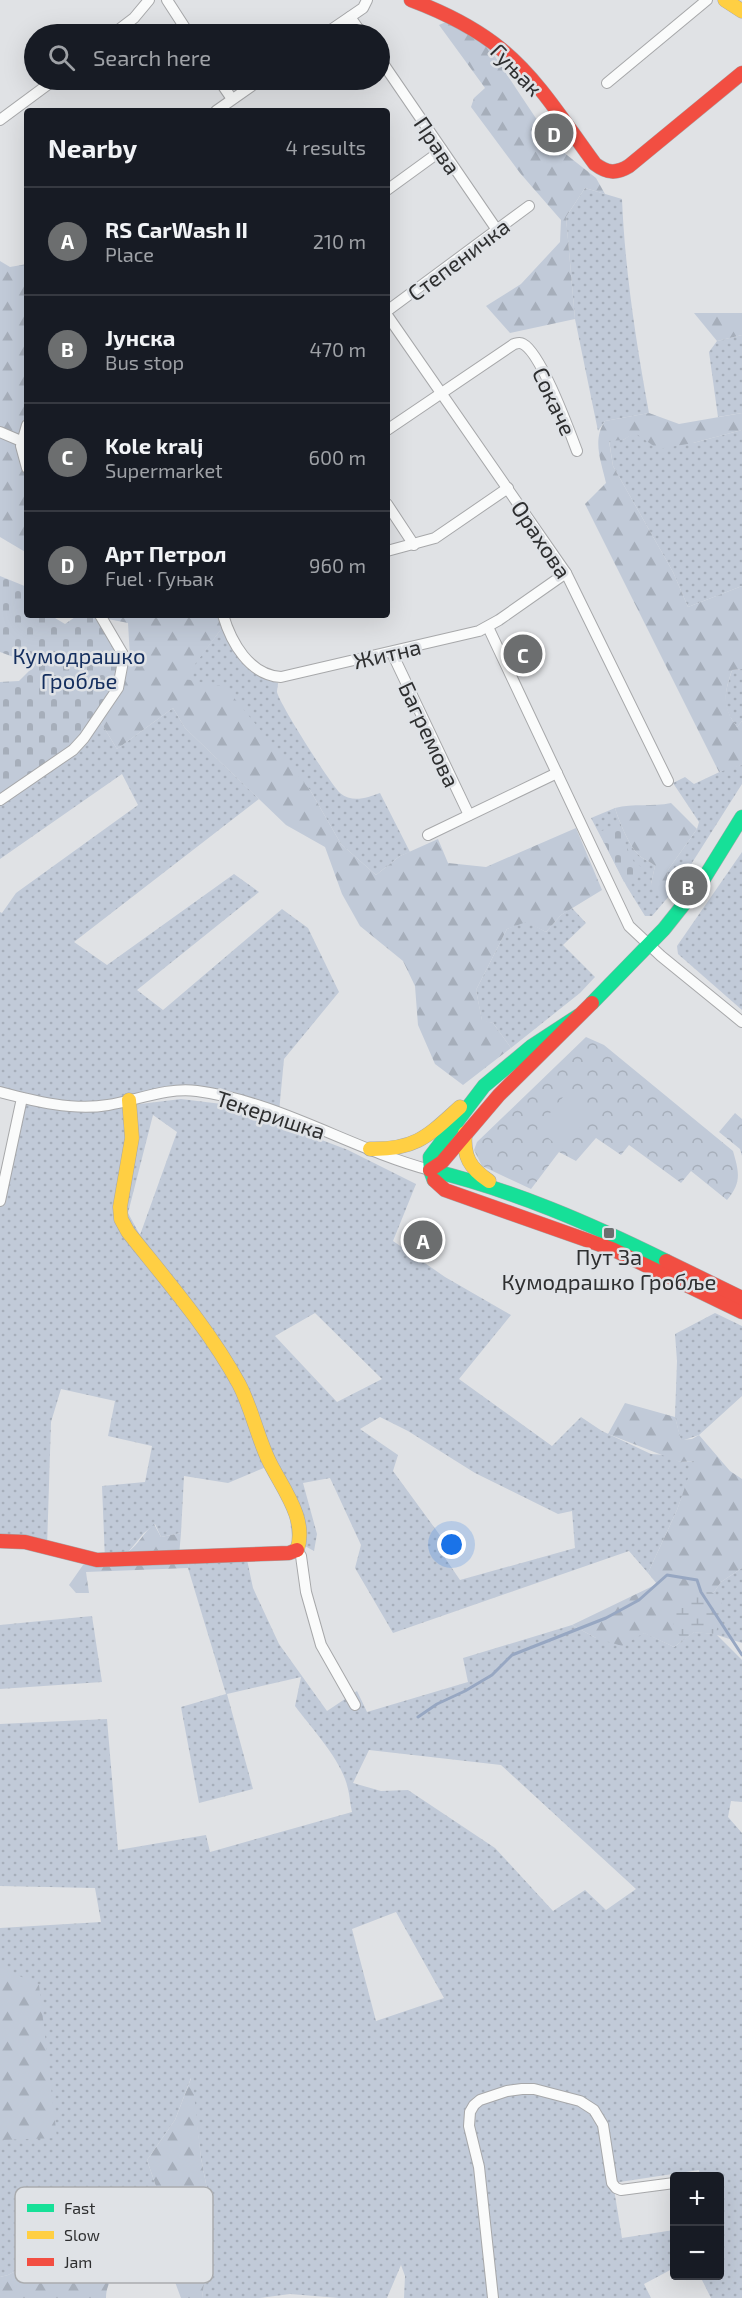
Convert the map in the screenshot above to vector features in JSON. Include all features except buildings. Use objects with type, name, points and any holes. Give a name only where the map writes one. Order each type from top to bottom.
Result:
[{"type":"street","points":[[126,24],[148,0]]},
{"type":"street","points":[[168,0],[183,24]]},
{"type":"street","points":[[340,24],[363,8],[367,0]]},
{"type":"street","name":"Гуњак","points":[[411,0],[462,22],[501,49],[537,86],[595,164],[604,171],[614,173],[629,166],[742,73]]},
{"type":"street","points":[[607,83],[707,0]]},
{"type":"street","points":[[725,0],[742,10]]},
{"type":"street","points":[[350,17],[355,24]]},
{"type":"street","name":"Права","points":[[390,74],[498,230]]},
{"type":"street","points":[[0,120],[40,90]]},
{"type":"street","points":[[226,90],[232,99]]},
{"type":"street","points":[[220,108],[245,90]]},
{"type":"street","points":[[390,188],[442,150]]},
{"type":"street","name":"Степеничка","points":[[390,311],[529,206]]},
{"type":"street","name":"Орахова","points":[[390,317],[566,573],[668,781]]},
{"type":"street","name":"Сокаче","points":[[442,393],[514,344],[523,344],[543,371],[577,451]]},
{"type":"street","points":[[390,428],[442,393]]},
{"type":"street","points":[[0,432],[21,441]]},
{"type":"street","points":[[24,433],[21,441],[24,462]]},
{"type":"street","points":[[390,550],[428,541],[443,534],[508,488]]},
{"type":"street","points":[[390,509],[414,545]]},
{"type":"street","name":"Житна","points":[[224,618],[229,633],[243,656],[275,677],[292,676],[392,653],[488,627],[566,573]]},
{"type":"street","points":[[0,800],[73,750],[84,738],[97,716],[111,701],[118,688],[124,656],[102,618]]},
{"type":"street","points":[[488,627],[626,921],[649,945],[742,1022]]},
{"type":"street","name":"Багремова","points":[[392,653],[469,815]]},
{"type":"street","points":[[428,835],[557,773]]},
{"type":"street","points":[[430,1170],[442,1162],[466,1131],[649,945],[703,880],[742,817]]},
{"type":"street","points":[[370,1149],[390,1150],[410,1146],[432,1132],[532,1046],[578,1016]]},
{"type":"street","points":[[484,1086],[433,1153],[429,1162],[434,1181],[445,1190],[612,1249],[742,1312]]},
{"type":"street","name":"Текеришка","points":[[0,1092],[69,1106],[91,1106],[171,1091],[196,1091],[279,1112],[370,1149],[430,1170]]},
{"type":"street","points":[[0,1201],[22,1098]]},
{"type":"street","points":[[0,1541],[21,1540],[76,1558],[97,1560],[289,1553],[297,1550],[300,1544],[295,1513],[258,1437],[239,1384],[190,1310],[128,1232],[121,1218],[120,1207],[132,1138],[129,1100]]},
{"type":"street","points":[[466,1131],[464,1153],[468,1164],[495,1186]]},
{"type":"street","points":[[430,1170],[495,1186],[527,1197],[647,1250],[742,1298]]},
{"type":"street","points":[[297,1550],[301,1556],[306,1592],[321,1645],[355,1705]]},
{"type":"street","points":[[494,2298],[479,2167],[470,2126],[470,2112],[480,2100],[507,2091],[534,2089],[580,2101],[594,2110],[603,2125],[612,2183],[616,2188],[621,2190],[670,2184]]},
{"type":"green space","points":[[448,21],[490,49],[553,144],[596,178],[605,194],[585,188],[566,217],[575,319],[510,333],[486,306],[521,284],[560,242],[561,220],[520,173],[471,107],[474,98],[485,88],[439,25]]},
{"type":"green space","points":[[585,188],[622,199],[632,306],[649,413],[605,421],[598,431],[575,319],[566,217]]},
{"type":"green space","points":[[0,261],[10,267],[24,265],[24,551],[0,537]]},
{"type":"green space","points":[[694,313],[742,313],[742,335],[717,341]]},
{"type":"green space","points":[[742,335],[742,413],[718,417],[709,352],[717,341]]},
{"type":"green space","points":[[649,413],[679,424],[742,413],[742,430],[693,443],[658,449],[635,433],[623,440],[609,441],[613,466],[673,572],[688,607],[742,586],[742,669],[732,670],[726,700],[729,713],[737,727],[742,721],[742,765],[719,772],[585,504],[606,483],[598,443],[605,421]]},
{"type":"green space","points":[[742,430],[742,586],[688,607],[673,572],[613,466],[609,440],[623,440],[635,432],[693,443]]},
{"type":"green space","name":"Кумодрашко Гробље","points":[[0,576],[24,586],[24,618],[55,618],[65,624],[74,618],[96,618],[122,650],[122,673],[73,750],[0,800],[0,682],[19,681],[35,665],[0,652]]},
{"type":"green space","points":[[106,618],[219,618],[222,628],[184,679],[225,687],[310,790],[341,844],[376,875],[400,856],[438,839],[448,863],[486,867],[576,828],[602,890],[561,915],[546,932],[526,922],[507,929],[476,990],[482,1020],[493,1023],[511,1048],[463,1085],[435,1064],[418,1025],[415,986],[403,961],[360,926],[342,894],[325,847],[286,825],[185,728],[173,708],[117,749],[97,716],[118,688],[130,658],[128,623]]},
{"type":"green space","points":[[222,628],[237,656],[249,670],[278,683],[277,692],[286,711],[340,793],[355,799],[380,793],[410,852],[400,856],[376,875],[341,844],[310,790],[183,679]]},
{"type":"green space","points":[[742,669],[742,721],[737,727],[726,706],[726,694],[732,670]]},
{"type":"green space","points":[[173,708],[185,728],[259,799],[74,942],[107,965],[234,874],[259,892],[137,990],[163,1010],[282,909],[308,928],[339,992],[284,1059],[279,1112],[196,1091],[130,1100],[140,1104],[181,1099],[230,1105],[348,1150],[416,1184],[393,1241],[445,1277],[511,1315],[459,1379],[552,1446],[581,1417],[602,1431],[651,1454],[667,1455],[680,1462],[695,1461],[677,1510],[648,1573],[629,1551],[393,1633],[355,1568],[361,1545],[330,1478],[303,1483],[317,1534],[314,1551],[292,1539],[288,1497],[271,1465],[228,1483],[184,1476],[181,1533],[161,1537],[155,1524],[129,1551],[105,1560],[102,1486],[145,1482],[152,1446],[108,1436],[115,1401],[61,1389],[51,1422],[47,1548],[0,1541],[0,1201],[22,1098],[0,1092],[0,912],[2,913],[16,893],[138,805],[122,774],[0,859],[0,800],[97,716],[117,749]],"holes":[[[153,1115],[177,1132],[140,1235],[128,1213]],[[315,1313],[382,1379],[337,1402],[275,1336]],[[380,1417],[408,1431],[475,1473],[558,1514],[572,1511],[575,1548],[460,1580],[441,1552],[442,1538],[393,1471],[398,1455],[360,1429]]]},
{"type":"green space","points":[[742,765],[742,784],[690,866],[652,916],[645,916],[591,818],[615,808],[635,851],[655,866],[651,884],[667,891],[668,870],[697,829],[699,822],[673,783],[685,777],[694,784],[728,768]]},
{"type":"green space","points":[[671,803],[697,829],[668,870],[666,892],[660,895],[655,892],[651,884],[655,866],[635,851],[615,808]]},
{"type":"green space","points":[[619,824],[626,839],[624,842],[634,862],[644,869],[637,879],[624,882],[599,832]]},
{"type":"green space","points":[[742,852],[742,1010],[678,954],[677,946]]},
{"type":"green space","points":[[572,908],[586,923],[563,945],[595,977],[580,993],[511,1048],[493,1023],[482,1021],[476,990],[507,929],[526,921],[546,932],[561,915]]},
{"type":"green space","points":[[586,1037],[604,1045],[733,1151],[738,1177],[735,1188],[727,1200],[691,1171],[681,1183],[629,1145],[621,1155],[596,1138],[576,1161],[559,1152],[531,1189],[482,1166],[474,1150],[477,1142]]},
{"type":"green space","points":[[567,1092],[592,1112],[562,1149],[537,1129]]},
{"type":"green space","points":[[735,1113],[742,1119],[742,1156],[740,1149],[719,1132]]},
{"type":"green space","points":[[715,1313],[742,1326],[742,1396],[699,1435],[681,1441],[675,1417],[677,1361],[675,1334]]},
{"type":"green space","points":[[625,1403],[675,1417],[681,1440],[692,1439],[699,1435],[730,1471],[742,1479],[742,1568],[721,1582],[708,1601],[716,1634],[694,1632],[674,1647],[644,1633],[622,1646],[596,1638],[572,1625],[657,1584],[648,1573],[677,1510],[694,1461],[680,1462],[608,1434]]},
{"type":"green space","points":[[154,1524],[161,1537],[181,1533],[179,1556],[189,1556],[188,1568],[86,1572],[89,1593],[76,1593],[69,1585],[83,1565],[107,1561],[123,1555],[135,1546]]},
{"type":"green space","points":[[246,1555],[253,1588],[279,1644],[327,1711],[357,1691],[367,1712],[468,1682],[463,1658],[572,1625],[596,1638],[645,1633],[674,1647],[694,1632],[716,1634],[708,1601],[721,1582],[742,1568],[742,1643],[717,1635],[742,1660],[742,1802],[731,1801],[728,1817],[742,1833],[742,2298],[711,2298],[702,2280],[724,2280],[724,2172],[699,2172],[699,2170],[670,2172],[670,2174],[613,2183],[622,2238],[670,2231],[670,2270],[644,2284],[651,2298],[404,2298],[405,2276],[401,2265],[387,2298],[339,2298],[290,2294],[260,2298],[202,2298],[204,2283],[213,2283],[213,2187],[207,2187],[191,2078],[175,2120],[147,2160],[156,2187],[15,2187],[15,2271],[0,2277],[0,1928],[101,1922],[95,1888],[0,1886],[0,1724],[107,1719],[118,1850],[206,1835],[210,1852],[352,1812],[348,1789],[340,1767],[295,1706],[301,1677],[227,1694],[253,1789],[199,1803],[181,1707],[226,1694],[188,1568],[189,1556]],"holes":[[[369,1750],[501,1765],[636,1889],[606,1910],[585,1890],[553,1911],[495,1848],[408,1790],[381,1791],[353,1783]],[[396,1912],[444,1998],[376,2021],[352,1929]]]},
{"type":"green space","points":[[705,1588],[722,1599],[716,1634],[694,1632],[682,1641],[670,1617]]},
{"type":"green space","points":[[92,1616],[102,1682],[0,1689],[0,1625]]},
{"type":"green space","points":[[0,1967],[39,1985],[57,2138],[0,2140]]},
{"type":"green space","points":[[192,2076],[207,2187],[156,2187],[147,2160],[175,2120]]},
{"type":"green space","points":[[15,2271],[15,2283],[110,2283],[106,2298],[0,2298],[0,2277]]},
{"type":"green space","points":[[175,2283],[204,2283],[202,2298],[181,2298]]},
{"type":"waterway","points":[[418,1717],[437,1704],[492,1675],[512,1655],[606,1618],[639,1600],[667,1575],[697,1580],[701,1592],[742,1655]]},
{"type":"traffic: fast","points":[[592,1003],[664,929],[703,880],[742,817]]},
{"type":"traffic: fast","points":[[434,1180],[430,1157],[484,1086],[532,1046],[578,1016]]},
{"type":"traffic: fast","points":[[430,1170],[491,1187],[550,1209],[666,1261]]},
{"type":"traffic: slow","points":[[725,0],[742,11]]},
{"type":"traffic: slow","points":[[129,1100],[132,1138],[120,1207],[121,1219],[128,1232],[201,1325],[239,1384],[265,1452],[296,1515],[299,1527],[297,1550]]},
{"type":"traffic: slow","points":[[370,1149],[386,1149],[410,1144],[430,1133],[460,1107]]},
{"type":"traffic: slow","points":[[465,1133],[465,1149],[469,1161],[489,1181]]},
{"type":"traffic: jam","points":[[411,0],[458,21],[480,34],[515,61],[540,89],[595,164],[608,171],[616,171],[629,166],[742,73]]},
{"type":"traffic: jam","points":[[430,1170],[442,1162],[499,1095],[592,1003]]},
{"type":"traffic: jam","points":[[434,1180],[445,1190],[612,1249],[742,1312]]},
{"type":"traffic: jam","points":[[666,1261],[742,1298]]},
{"type":"traffic: jam","points":[[0,1541],[25,1542],[97,1560],[289,1553],[297,1550]]},
{"type":"place","name":"Арт Петрол","points":[[554,133]]},
{"type":"place","name":"Kole kralj","points":[[523,654]]},
{"type":"place","name":"Јунска","points":[[688,886]]},
{"type":"place","name":"Пут За Кумодрашко Гробље","points":[[609,1233]]},
{"type":"place","name":"RS CarWash II","points":[[423,1240]]}]
